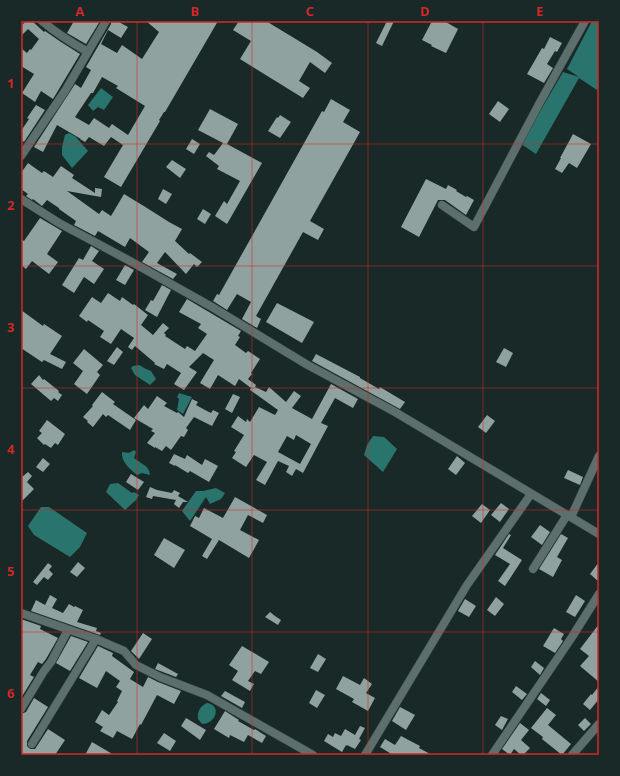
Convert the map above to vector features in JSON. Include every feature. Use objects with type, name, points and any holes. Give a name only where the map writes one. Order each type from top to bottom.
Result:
[{"type":"street","points":[[42,21],[67,40],[88,52]]},
{"type":"street","points":[[21,156],[65,91],[106,21]]},
{"type":"street","points":[[442,205],[474,227],[585,21]]},
{"type":"street","points":[[21,199],[59,223],[212,307],[306,364],[395,412],[599,534]]},
{"type":"street","points":[[533,569],[569,516],[599,456]]},
{"type":"street","points":[[365,755],[467,585],[531,494]]},
{"type":"street","points":[[492,755],[572,637],[599,594]]},
{"type":"street","points":[[21,613],[96,639],[124,651],[136,665],[160,677],[207,695],[313,755]]},
{"type":"street","points":[[21,709],[51,662],[68,630]]},
{"type":"street","points":[[32,744],[96,639]]},
{"type":"street","points":[[572,755],[599,724]]},
{"type":"water","points":[[592,21],[599,21],[599,86],[597,90],[579,78],[536,154],[521,144],[563,72],[579,77],[567,69]]},
{"type":"water","points":[[101,88],[113,97],[104,110],[98,107],[93,111],[88,105]]},
{"type":"water","points":[[69,133],[76,137],[88,151],[72,168],[62,155],[65,135]]},
{"type":"water","points":[[139,365],[151,371],[156,379],[150,385],[135,375],[131,368]]},
{"type":"water","points":[[179,393],[192,397],[183,414],[177,410],[179,399],[177,397]]},
{"type":"water","points":[[373,436],[384,437],[397,449],[383,472],[364,455],[367,445]]},
{"type":"water","points":[[134,450],[136,452],[134,458],[148,469],[150,475],[142,473],[137,475],[124,462],[122,452],[129,453]]},
{"type":"water","points":[[118,483],[132,493],[134,492],[139,495],[136,500],[125,510],[106,492],[110,484]]},
{"type":"water","points":[[216,488],[225,493],[221,499],[210,504],[206,497],[190,521],[182,511],[196,491]]},
{"type":"water","points":[[41,507],[49,507],[87,533],[80,547],[70,557],[34,535],[28,526]]},
{"type":"water","points":[[207,703],[212,704],[216,711],[214,718],[211,721],[202,724],[198,719],[198,714],[201,708]]},
{"type":"building","points":[[26,21],[32,21],[44,32],[45,31],[80,54],[53,99],[41,91],[35,102],[22,93],[34,74],[21,66],[21,48],[27,53],[39,39],[28,29],[21,36],[21,26]]},
{"type":"building","points":[[74,21],[100,21],[86,44],[67,33]]},
{"type":"building","points":[[111,21],[117,21],[128,27],[121,38],[108,30],[101,44],[117,53],[122,45],[142,59],[159,32],[146,21],[218,21],[121,187],[104,177],[123,145],[111,137],[104,146],[89,137],[85,142],[57,125],[43,152],[34,147],[75,84],[81,88],[91,70],[86,67],[111,24]],"holes":[[[102,77],[118,86],[116,88],[145,106],[128,135],[112,124],[109,128],[94,118],[89,125],[75,117],[91,93],[93,93]]]},
{"type":"building","points":[[239,21],[266,21],[317,52],[332,63],[325,73],[310,62],[299,81],[310,88],[303,98],[240,59],[251,41],[233,30]]},
{"type":"building","points":[[387,21],[394,21],[382,46],[376,43]]},
{"type":"building","points":[[432,21],[444,21],[458,29],[446,53],[422,40]]},
{"type":"building","points":[[550,37],[562,43],[547,64],[553,68],[544,83],[527,74],[542,48],[544,49]]},
{"type":"building","points":[[331,99],[350,110],[343,122],[360,132],[310,221],[324,229],[318,240],[303,232],[256,316],[261,319],[257,328],[242,319],[251,302],[237,294],[227,310],[213,301],[217,294],[219,295],[322,111],[324,112]]},
{"type":"building","points":[[498,101],[509,109],[500,122],[489,114]]},
{"type":"building","points":[[36,105],[45,110],[24,142],[21,140],[21,131],[29,119],[27,118]]},
{"type":"building","points":[[210,109],[238,124],[227,144],[262,163],[227,224],[215,216],[224,201],[227,204],[240,181],[217,169],[219,166],[206,156],[209,152],[214,155],[223,143],[198,130]]},
{"type":"building","points":[[280,115],[291,122],[280,138],[268,131]]},
{"type":"building","points":[[573,134],[591,144],[577,168],[569,163],[562,173],[555,169]]},
{"type":"building","points":[[192,139],[200,144],[194,154],[186,149]]},
{"type":"building","points":[[172,160],[186,169],[180,178],[166,167]]},
{"type":"building","points":[[28,163],[42,173],[44,171],[53,177],[61,166],[74,175],[72,178],[95,193],[95,188],[102,189],[101,197],[67,191],[99,214],[102,210],[111,216],[124,194],[182,229],[175,241],[189,254],[190,253],[202,262],[197,267],[194,264],[186,274],[165,252],[157,263],[177,274],[173,279],[142,262],[149,252],[130,238],[125,247],[98,231],[95,236],[74,225],[76,221],[47,200],[42,206],[26,196],[28,194],[21,189],[21,173]]},
{"type":"building","points":[[426,179],[446,189],[448,185],[466,197],[467,196],[474,200],[466,215],[445,200],[438,200],[419,237],[401,227]]},
{"type":"building","points":[[163,189],[172,194],[166,204],[158,199]]},
{"type":"building","points":[[203,209],[211,214],[205,224],[197,219]]},
{"type":"building","points":[[40,218],[62,231],[47,254],[58,262],[49,274],[32,261],[26,269],[21,265],[21,239],[24,241]]},
{"type":"building","points":[[91,246],[99,251],[92,261],[104,269],[94,284],[84,277],[74,293],[62,285],[79,258],[83,260]]},
{"type":"building","points":[[125,265],[134,270],[125,285],[116,280]]},
{"type":"building","points":[[162,285],[171,290],[157,317],[145,310],[151,300],[153,301]]},
{"type":"building","points":[[108,293],[120,301],[122,297],[148,315],[141,325],[153,335],[163,323],[169,328],[164,333],[166,335],[165,336],[185,349],[187,346],[195,351],[207,334],[198,328],[201,324],[179,312],[187,299],[241,331],[238,336],[240,337],[235,345],[246,353],[248,351],[260,359],[248,379],[256,385],[255,387],[266,392],[269,387],[286,402],[294,391],[301,396],[292,408],[312,419],[331,384],[358,399],[353,408],[335,398],[321,423],[328,426],[303,473],[296,469],[292,476],[286,472],[289,466],[278,461],[265,485],[256,480],[267,462],[254,455],[246,467],[232,458],[236,452],[234,451],[244,435],[231,427],[238,416],[246,422],[247,419],[250,422],[259,407],[275,415],[278,410],[250,390],[251,388],[239,379],[235,386],[218,375],[210,389],[200,383],[214,360],[203,353],[189,367],[197,372],[184,390],[174,384],[181,373],[167,364],[164,369],[154,364],[155,363],[135,346],[132,350],[128,347],[134,338],[121,329],[111,344],[100,337],[104,331],[88,320],[87,322],[79,316],[92,297],[101,303]],"holes":[[[296,435],[311,444],[300,464],[278,452],[287,436],[294,440]]]},
{"type":"building","points":[[277,303],[314,322],[302,343],[266,322]]},
{"type":"building","points":[[21,310],[43,326],[44,324],[62,336],[50,354],[66,362],[62,369],[44,360],[42,362],[21,348]]},
{"type":"building","points":[[117,347],[123,352],[114,365],[107,361]]},
{"type":"building","points":[[504,348],[513,353],[506,367],[496,362]]},
{"type":"building","points":[[84,349],[103,365],[97,372],[100,375],[87,394],[74,384],[83,371],[73,363]]},
{"type":"building","points":[[316,354],[360,377],[379,389],[380,387],[405,402],[400,409],[312,361]]},
{"type":"building","points":[[39,375],[62,395],[58,401],[54,398],[51,401],[31,384]]},
{"type":"building","points":[[102,392],[115,402],[113,404],[136,420],[130,430],[108,415],[106,417],[103,414],[93,427],[83,417],[93,406],[92,405]]},
{"type":"building","points":[[233,394],[240,397],[232,413],[225,409]]},
{"type":"building","points":[[157,396],[167,403],[164,406],[177,413],[178,412],[184,417],[192,399],[198,402],[196,405],[205,410],[211,413],[213,410],[219,413],[212,426],[194,417],[186,428],[188,430],[184,437],[181,436],[171,450],[166,446],[162,451],[147,443],[155,433],[151,431],[153,429],[134,418],[144,405],[148,409]]},
{"type":"building","points":[[487,415],[495,421],[486,433],[478,427]]},
{"type":"building","points":[[47,420],[65,434],[58,445],[55,443],[51,448],[45,444],[44,445],[37,438],[42,433],[39,431]]},
{"type":"building","points":[[174,454],[185,459],[187,455],[202,465],[205,459],[218,466],[209,482],[190,471],[188,473],[169,463]]},
{"type":"building","points":[[457,456],[465,463],[456,475],[448,469]]},
{"type":"building","points":[[43,458],[50,464],[43,472],[36,467]]},
{"type":"building","points":[[568,470],[583,477],[580,485],[564,478]]},
{"type":"building","points":[[28,472],[32,476],[27,482],[34,489],[21,502],[21,476],[22,477]]},
{"type":"building","points":[[131,474],[144,482],[138,490],[126,482]]},
{"type":"building","points":[[150,487],[172,493],[174,490],[180,493],[178,496],[188,502],[183,502],[179,508],[174,504],[176,500],[153,496],[152,499],[146,497]]},
{"type":"building","points":[[235,497],[267,515],[263,523],[248,515],[240,530],[259,540],[249,558],[219,540],[207,559],[202,556],[212,539],[190,526],[195,516],[199,518],[204,508],[223,518]]},
{"type":"building","points":[[501,503],[509,509],[500,522],[491,515]]},
{"type":"building","points":[[482,504],[490,510],[481,523],[472,516]]},
{"type":"building","points":[[540,525],[550,532],[542,545],[531,537]]},
{"type":"building","points":[[509,534],[511,535],[503,548],[522,560],[505,586],[498,581],[510,564],[495,555]]},
{"type":"building","points":[[561,534],[568,538],[557,557],[562,560],[553,577],[539,569]]},
{"type":"building","points":[[164,538],[185,550],[174,568],[154,555]]},
{"type":"building","points":[[78,562],[85,568],[77,577],[70,572]]},
{"type":"building","points":[[599,562],[599,582],[590,574]]},
{"type":"building","points":[[48,563],[52,566],[49,570],[53,574],[48,580],[44,577],[37,585],[33,582]]},
{"type":"building","points":[[50,595],[57,599],[52,608],[63,613],[69,604],[83,610],[77,622],[97,628],[96,631],[101,633],[100,635],[31,611],[36,600],[45,605]]},
{"type":"building","points":[[576,595],[585,601],[575,617],[566,612]]},
{"type":"building","points":[[496,597],[504,604],[495,616],[487,610]]},
{"type":"building","points":[[465,599],[476,606],[469,617],[458,611]]},
{"type":"building","points":[[270,612],[281,620],[278,625],[265,617]]},
{"type":"building","points":[[21,619],[41,626],[40,629],[58,638],[42,664],[38,662],[30,675],[34,677],[21,698]]},
{"type":"building","points":[[599,624],[599,682],[580,666],[589,656],[580,649]]},
{"type":"building","points":[[554,628],[564,634],[561,639],[563,641],[555,653],[543,646]]},
{"type":"building","points":[[143,633],[152,639],[139,659],[131,651]]},
{"type":"building","points":[[71,636],[88,642],[70,671],[56,663]]},
{"type":"building","points":[[98,646],[113,653],[112,656],[134,672],[130,679],[143,687],[148,677],[181,691],[174,704],[157,695],[132,739],[117,731],[113,738],[100,731],[103,727],[95,722],[102,710],[109,715],[118,702],[117,701],[122,691],[116,687],[120,681],[106,671],[97,688],[79,678]]},
{"type":"building","points":[[242,646],[269,662],[261,674],[255,671],[248,681],[254,684],[250,691],[232,680],[238,671],[229,665]]},
{"type":"building","points":[[318,654],[326,659],[318,672],[310,668]]},
{"type":"building","points":[[535,661],[544,668],[540,675],[531,667]]},
{"type":"building","points":[[158,663],[178,674],[176,677],[155,669]]},
{"type":"building","points":[[343,676],[360,685],[364,678],[372,684],[366,693],[375,698],[368,711],[352,702],[354,699],[336,689]]},
{"type":"building","points":[[516,686],[527,694],[522,700],[512,692]]},
{"type":"building","points":[[599,686],[599,699],[590,710],[583,704]]},
{"type":"building","points":[[316,690],[325,695],[317,708],[309,703]]},
{"type":"building","points":[[225,691],[245,702],[242,708],[221,696]]},
{"type":"building","points":[[541,693],[550,700],[546,706],[537,699]]},
{"type":"building","points":[[34,698],[48,707],[27,741],[27,746],[31,749],[35,749],[48,729],[65,740],[55,755],[21,755],[21,714],[26,712]]},
{"type":"building","points":[[400,707],[415,715],[406,730],[392,721]]},
{"type":"building","points":[[547,708],[556,715],[548,725],[571,744],[562,755],[531,728]]},
{"type":"building","points":[[225,711],[239,720],[238,721],[266,736],[262,743],[248,735],[244,742],[230,735],[229,738],[214,729]]},
{"type":"building","points":[[501,716],[508,719],[502,730],[495,725]]},
{"type":"building","points":[[186,718],[206,730],[200,740],[181,726]]},
{"type":"building","points":[[585,718],[591,724],[584,731],[578,725]]},
{"type":"building","points":[[520,723],[529,730],[521,740],[530,748],[523,755],[514,749],[510,755],[502,749]]},
{"type":"building","points":[[360,726],[365,728],[359,739],[361,740],[355,749],[346,745],[342,752],[324,741],[328,734],[333,737],[335,733],[341,736],[345,729],[355,735]]},
{"type":"building","points":[[164,733],[176,741],[170,751],[157,743]]},
{"type":"building","points":[[401,736],[420,746],[419,748],[432,755],[393,755],[380,747],[385,739],[395,745]]},
{"type":"building","points":[[92,742],[114,755],[85,755]]}]
